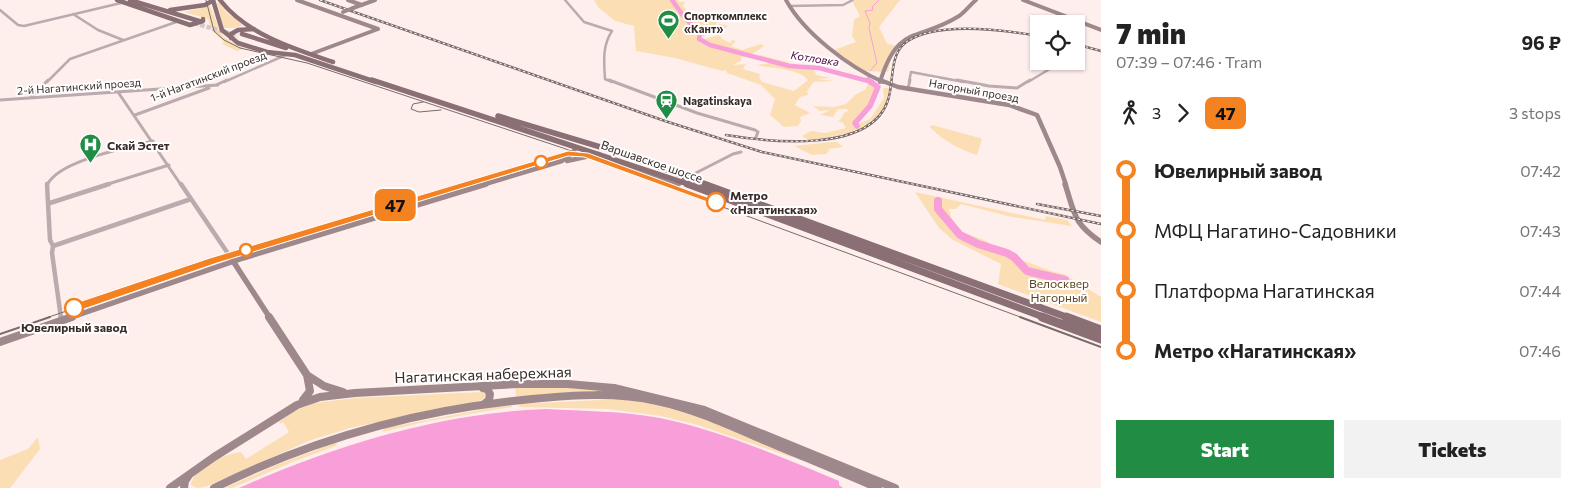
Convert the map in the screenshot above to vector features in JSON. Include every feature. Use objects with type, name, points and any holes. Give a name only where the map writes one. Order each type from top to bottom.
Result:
[{"type":"main road","points":[[119,1],[196,22],[130,0]]},
{"type":"main road","points":[[119,1],[190,25],[204,20],[138,0]]},
{"type":"main road","points":[[170,10],[205,5],[212,0]]},
{"type":"main road","name":"Варшавское шоссе","points":[[212,0],[221,28],[231,38],[252,48],[295,55],[682,182],[1101,339]]},
{"type":"main road","name":"Варшавское шоссе","points":[[220,0],[229,13],[245,24],[325,60],[546,132],[617,152],[688,177],[754,204],[1101,330]]},
{"type":"main road","points":[[182,13],[180,11],[186,9],[208,5],[214,6]]},
{"type":"main road","points":[[221,28],[237,28],[245,24]]},
{"type":"main road","points":[[231,38],[231,34],[238,30],[255,29]]},
{"type":"main road","points":[[295,55],[240,35],[325,60]]},
{"type":"street","points":[[297,0],[378,29],[312,54]]},
{"type":"street","points":[[348,0],[362,5]]},
{"type":"street","points":[[336,14],[375,0]]},
{"type":"street","points":[[565,0],[584,22],[603,26],[612,31],[605,38],[604,44],[605,79],[697,113],[755,130],[758,134],[756,137]]},
{"type":"street","name":"Нагорный проезд","points":[[786,0],[789,6],[841,59],[880,82],[908,89],[1009,105],[1037,115],[1042,121],[1054,157],[1060,167],[1078,223],[1086,232],[1101,242]]},
{"type":"street","points":[[789,6],[843,6],[854,0]]},
{"type":"street","points":[[880,82],[889,55],[900,42],[914,34],[959,16],[976,0]]},
{"type":"street","points":[[1023,0],[1101,29]]},
{"type":"street","points":[[1027,0],[1101,29]]},
{"type":"street","points":[[0,10],[18,25],[24,26],[119,1]]},
{"type":"street","points":[[71,13],[98,30],[123,40]]},
{"type":"street","points":[[30,98],[70,59],[179,21]]},
{"type":"street","name":"1-й Нагатинский проезд","points":[[135,115],[199,89],[218,85],[288,54]]},
{"type":"street","points":[[908,89],[910,72],[989,86],[1017,88],[1048,70]]},
{"type":"street","name":"2-й Нагатинский проезд","points":[[0,100],[199,89]]},
{"type":"street","points":[[118,92],[233,261],[306,375],[310,391],[297,405]]},
{"type":"street","points":[[122,98],[130,92]]},
{"type":"street","points":[[61,320],[52,253],[53,246],[50,240],[48,184],[57,173],[84,162],[152,141]]},
{"type":"street","points":[[557,141],[575,149],[597,155]]},
{"type":"street","points":[[0,342],[233,261],[552,164],[569,158],[575,149]]},
{"type":"street","points":[[682,182],[733,154],[741,152]]},
{"type":"street","points":[[552,164],[597,155]]},
{"type":"street","points":[[50,204],[169,165]]},
{"type":"street","points":[[53,246],[191,199]]},
{"type":"street","points":[[306,375],[318,384],[331,390],[355,393]]},
{"type":"street","name":"Нагатинская набережная","points":[[170,488],[194,470],[297,405],[320,397],[355,393],[517,384],[575,384],[614,388],[668,400],[738,423],[895,488]]},
{"type":"street","points":[[478,387],[487,389],[490,394],[489,400],[482,405]]},
{"type":"street","name":"Нагатинская набережная","points":[[215,487],[274,460],[343,434],[482,405],[596,394],[642,398],[703,415],[878,488]]},
{"type":"street","points":[[184,488],[185,481],[194,470]]},
{"type":"green space","points":[[594,0],[669,0],[672,2],[670,0],[678,0],[679,2],[685,2],[683,6],[689,14],[697,16],[693,13],[703,13],[704,15],[698,15],[706,16],[710,20],[709,15],[706,13],[716,16],[719,19],[713,19],[717,23],[714,26],[720,24],[728,26],[721,31],[724,33],[714,31],[702,37],[704,39],[719,35],[730,43],[732,40],[736,41],[731,46],[742,50],[761,44],[764,46],[748,57],[741,57],[741,61],[733,65],[746,64],[743,69],[760,74],[759,77],[762,82],[794,91],[808,80],[798,73],[757,65],[772,63],[791,66],[761,58],[760,55],[814,69],[816,75],[830,78],[817,79],[835,81],[814,82],[807,91],[808,95],[800,97],[795,105],[810,113],[800,117],[801,121],[798,126],[784,127],[770,115],[775,99],[761,85],[727,73],[726,70],[722,71],[675,58],[636,51],[634,26],[615,21],[598,7]]},
{"type":"green space","points":[[855,0],[900,0],[879,27],[887,44],[894,45],[888,72],[862,71],[834,50],[856,42],[852,36],[854,20],[860,16],[853,3]]},
{"type":"green space","points":[[217,3],[220,3],[226,12],[243,25],[234,28],[224,28]]},
{"type":"green space","points":[[210,6],[220,32],[227,39],[245,48],[237,51],[222,44],[224,42],[212,31],[208,19],[184,12]]},
{"type":"green space","points":[[872,82],[879,85],[873,102],[854,121],[860,123],[870,119],[884,98],[883,88],[890,88],[892,90],[885,107],[871,122],[853,131],[833,137],[808,140],[802,136],[811,131],[825,133],[846,128],[843,123],[838,121],[848,111],[847,109],[838,109],[833,117],[820,115],[830,110],[820,111],[813,106],[834,107],[846,104]]},
{"type":"green space","points":[[932,125],[982,139],[977,155],[946,140],[930,127]]},
{"type":"green space","points":[[837,142],[843,147],[828,149],[830,151],[827,154],[812,155],[794,146]]},
{"type":"green space","name":"Велосквер Нагорный","points":[[915,192],[1045,220],[1046,216],[1067,220],[1072,226],[1012,217],[961,204],[956,209],[949,209],[953,223],[960,231],[986,241],[1005,254],[1064,274],[1101,297],[1101,322],[998,284],[1001,264],[953,240],[939,228]]},
{"type":"green space","points":[[515,386],[579,387],[619,392],[597,391],[516,397]]},
{"type":"green space","points":[[483,392],[486,395],[482,400],[350,428],[311,440],[205,487],[197,488],[191,485],[197,473],[211,462],[227,455],[241,452],[246,459],[289,432],[283,422],[280,424],[279,422],[294,411],[314,403],[356,398]]},
{"type":"green space","points":[[619,399],[684,412],[786,452],[794,458],[698,425],[661,416],[608,409],[519,407],[520,404]]},
{"type":"green space","points":[[511,404],[512,407],[429,421],[382,432],[385,428]]},
{"type":"green space","points":[[38,437],[40,449],[10,488],[0,488],[0,460],[28,449]]},
{"type":"green space","points":[[337,442],[336,446],[232,488],[224,488],[279,464]]},
{"type":"shaded area","points":[[546,409],[632,414],[683,423],[729,437],[773,454],[839,481],[839,485],[843,488],[239,488],[276,472],[351,445],[427,424],[506,412]]},
{"type":"waterway","name":"Котловка","points":[[672,0],[684,17],[700,33],[699,39]]},
{"type":"waterway","points":[[870,71],[877,63],[869,28],[870,23],[865,11],[873,10],[872,7],[879,0]]},
{"type":"waterway","name":"Котловка","points":[[701,40],[710,45],[789,66],[819,68],[870,82]]},
{"type":"waterway","name":"Котловка","points":[[857,126],[855,123],[870,106],[878,87],[870,82]]},
{"type":"waterway","name":"Котловка","points":[[938,201],[938,209],[960,235],[978,244],[1007,253],[1014,257],[1027,271],[1065,280]]},
{"type":"tunnel","points":[[194,23],[238,36]]},
{"type":"tram line","points":[[206,0],[214,31],[224,40],[240,48],[307,63],[563,148],[1023,318]]},
{"type":"tram line","points":[[423,102],[413,104],[411,109],[419,112],[441,110]]},
{"type":"tram line","points":[[46,318],[213,261],[556,157],[575,153]]},
{"type":"tram line","name":"47","points":[[74,308],[275,241],[568,154],[585,155],[716,202]]},
{"type":"tram line","points":[[0,334],[50,317]]},
{"type":"tram line","points":[[1020,317],[1101,347]]},
{"type":"railway","points":[[320,0],[665,121],[762,152],[1101,224]]},
{"type":"railway","points":[[726,135],[792,141],[841,137],[862,129],[878,117],[888,100],[896,55],[905,43],[934,31],[951,29],[1008,31],[1030,35]]},
{"type":"railway","points":[[1085,47],[1101,51]]},
{"type":"railway","points":[[1037,204],[1101,216]]},
{"type":"place","name":"Спорткомплекс «Кант»","points":[[668,40]]},
{"type":"place","name":"Nagatinskaya","points":[[667,119]]},
{"type":"place","name":"Скай Эстет","points":[[91,164]]},
{"type":"place","name":"Метро «Нагатинская»","points":[[716,202]]},
{"type":"place","name":"Ювелирный завод","points":[[74,308]]}]
